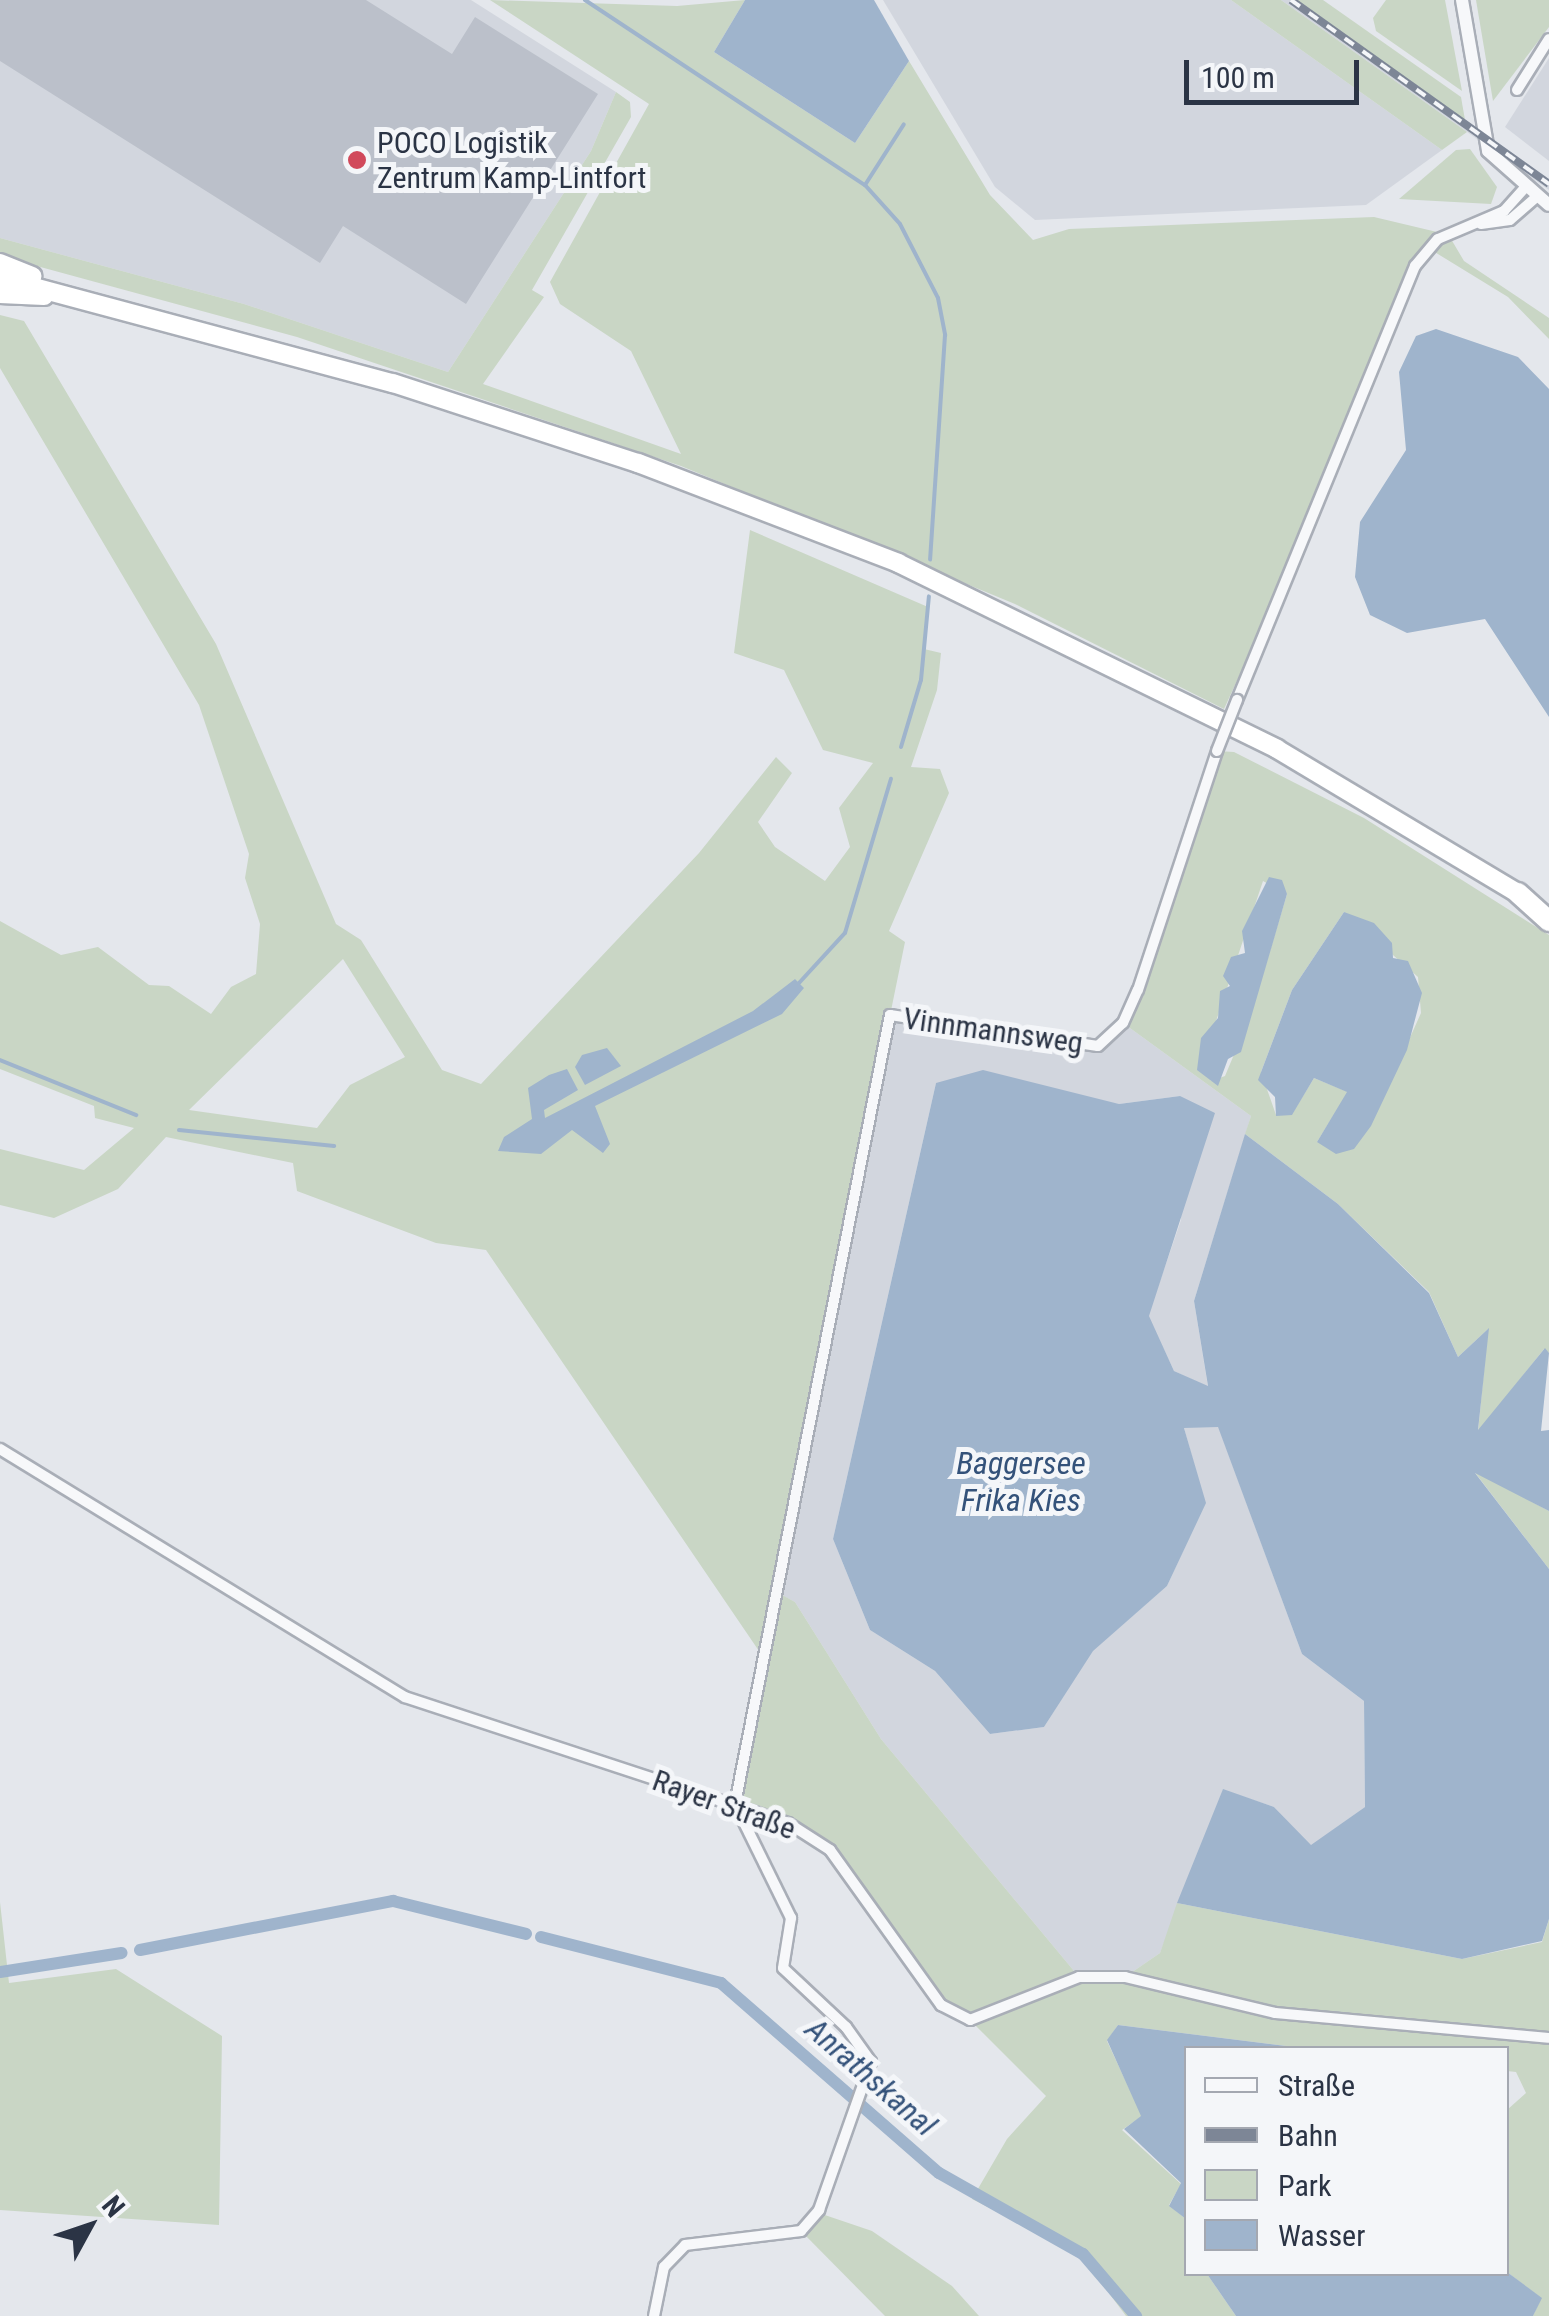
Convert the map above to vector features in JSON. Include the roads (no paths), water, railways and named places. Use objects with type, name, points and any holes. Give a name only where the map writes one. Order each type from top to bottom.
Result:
[{"type":"highway","points":[[0,263],[79,297]]},
{"type":"highway","points":[[0,278],[393,383],[638,463],[898,563],[1277,750],[1549,910]]},
{"type":"highway","points":[[0,294],[79,297]]},
{"type":"highway","points":[[1518,893],[1549,920]]},
{"type":"street","points":[[1462,0],[1486,139],[1497,165],[1549,205]]},
{"type":"street","points":[[1518,90],[1549,38]]},
{"type":"street","name":"Vinnmannsweg","points":[[735,1804],[890,1015],[1098,1046],[1123,1023],[1138,990],[1216,751],[1415,266],[1438,239],[1475,224],[1510,220],[1531,192]]},
{"type":"street","name":"Rayer Straße","points":[[0,1448],[404,1697],[788,1823],[830,1850],[941,2006],[970,2020],[1080,1977],[1125,1977],[1274,2014],[1549,2038]]},
{"type":"street","points":[[654,2316],[664,2267],[685,2245],[801,2231],[819,2210],[870,2062],[852,2036],[783,1968],[791,1918],[735,1804]]},
{"type":"water","points":[[745,0],[874,0],[909,61],[855,143],[714,52]]},
{"type":"water","points":[[1436,329],[1518,357],[1549,389],[1549,717],[1485,619],[1407,633],[1370,615],[1355,577],[1360,522],[1406,450],[1399,372],[1416,336]]},
{"type":"water","points":[[1269,877],[1282,880],[1287,894],[1241,1052],[1228,1059],[1218,1086],[1197,1070],[1201,1038],[1218,1018],[1220,991],[1230,986],[1223,976],[1231,957],[1245,953],[1242,931]]},
{"type":"water","points":[[1344,912],[1374,923],[1392,943],[1393,958],[1408,961],[1422,993],[1407,1050],[1371,1126],[1354,1149],[1336,1154],[1317,1142],[1347,1092],[1314,1078],[1292,1115],[1276,1116],[1275,1097],[1258,1080],[1292,990]]},
{"type":"water","points":[[795,979],[804,988],[782,1014],[595,1106],[610,1144],[603,1153],[572,1130],[541,1154],[498,1151],[504,1137],[532,1119],[528,1088],[549,1075],[567,1069],[578,1090],[544,1110],[545,1118],[753,1011]]},
{"type":"water","points":[[607,1048],[621,1066],[585,1085],[575,1067],[582,1055]]},
{"type":"water","name":"Baggersee Frika Kies","points":[[983,1070],[1119,1104],[1180,1096],[1215,1113],[1149,1316],[1174,1371],[1208,1386],[1194,1301],[1245,1134],[1338,1204],[1429,1293],[1458,1357],[1489,1328],[1478,1430],[1545,1348],[1549,1353],[1541,1431],[1549,1430],[1549,1511],[1475,1473],[1549,1569],[1549,1919],[1542,1941],[1462,1959],[1177,1903],[1223,1789],[1274,1807],[1311,1845],[1365,1807],[1364,1701],[1302,1654],[1218,1427],[1184,1428],[1206,1503],[1167,1586],[1093,1651],[1044,1727],[990,1734],[935,1671],[870,1630],[833,1539],[936,1083]]},
{"type":"water","points":[[1118,2025],[1286,2046],[1184,2046],[1184,2217],[1169,2206],[1181,2183],[1124,2129],[1141,2116],[1107,2040]]},
{"type":"water","points":[[1509,2273],[1542,2298],[1533,2316],[1236,2316],[1208,2276]]},
{"type":"waterway","points":[[585,0],[865,185],[900,224],[938,298],[945,335],[930,559]]},
{"type":"waterway","points":[[865,185],[904,124]]},
{"type":"waterway","points":[[901,747],[921,680],[929,596]]},
{"type":"waterway","points":[[799,983],[845,933],[891,779]]},
{"type":"waterway","points":[[0,1060],[136,1115]]},
{"type":"waterway","points":[[179,1130],[334,1146]]},
{"type":"waterway","name":"Anrathskanal","points":[[140,1950],[393,1901],[526,1934]]},
{"type":"waterway","name":"Anrathskanal","points":[[541,1937],[721,1983],[939,2173],[1083,2254],[1136,2316]]},
{"type":"waterway","name":"Anrathskanal","points":[[0,1972],[122,1953]]},
{"type":"railway","points":[[1291,0],[1549,184]]},
{"type":"place","name":"POCO Logistik Zentrum Kamp-Lintfort","points":[[357,160]]}]
